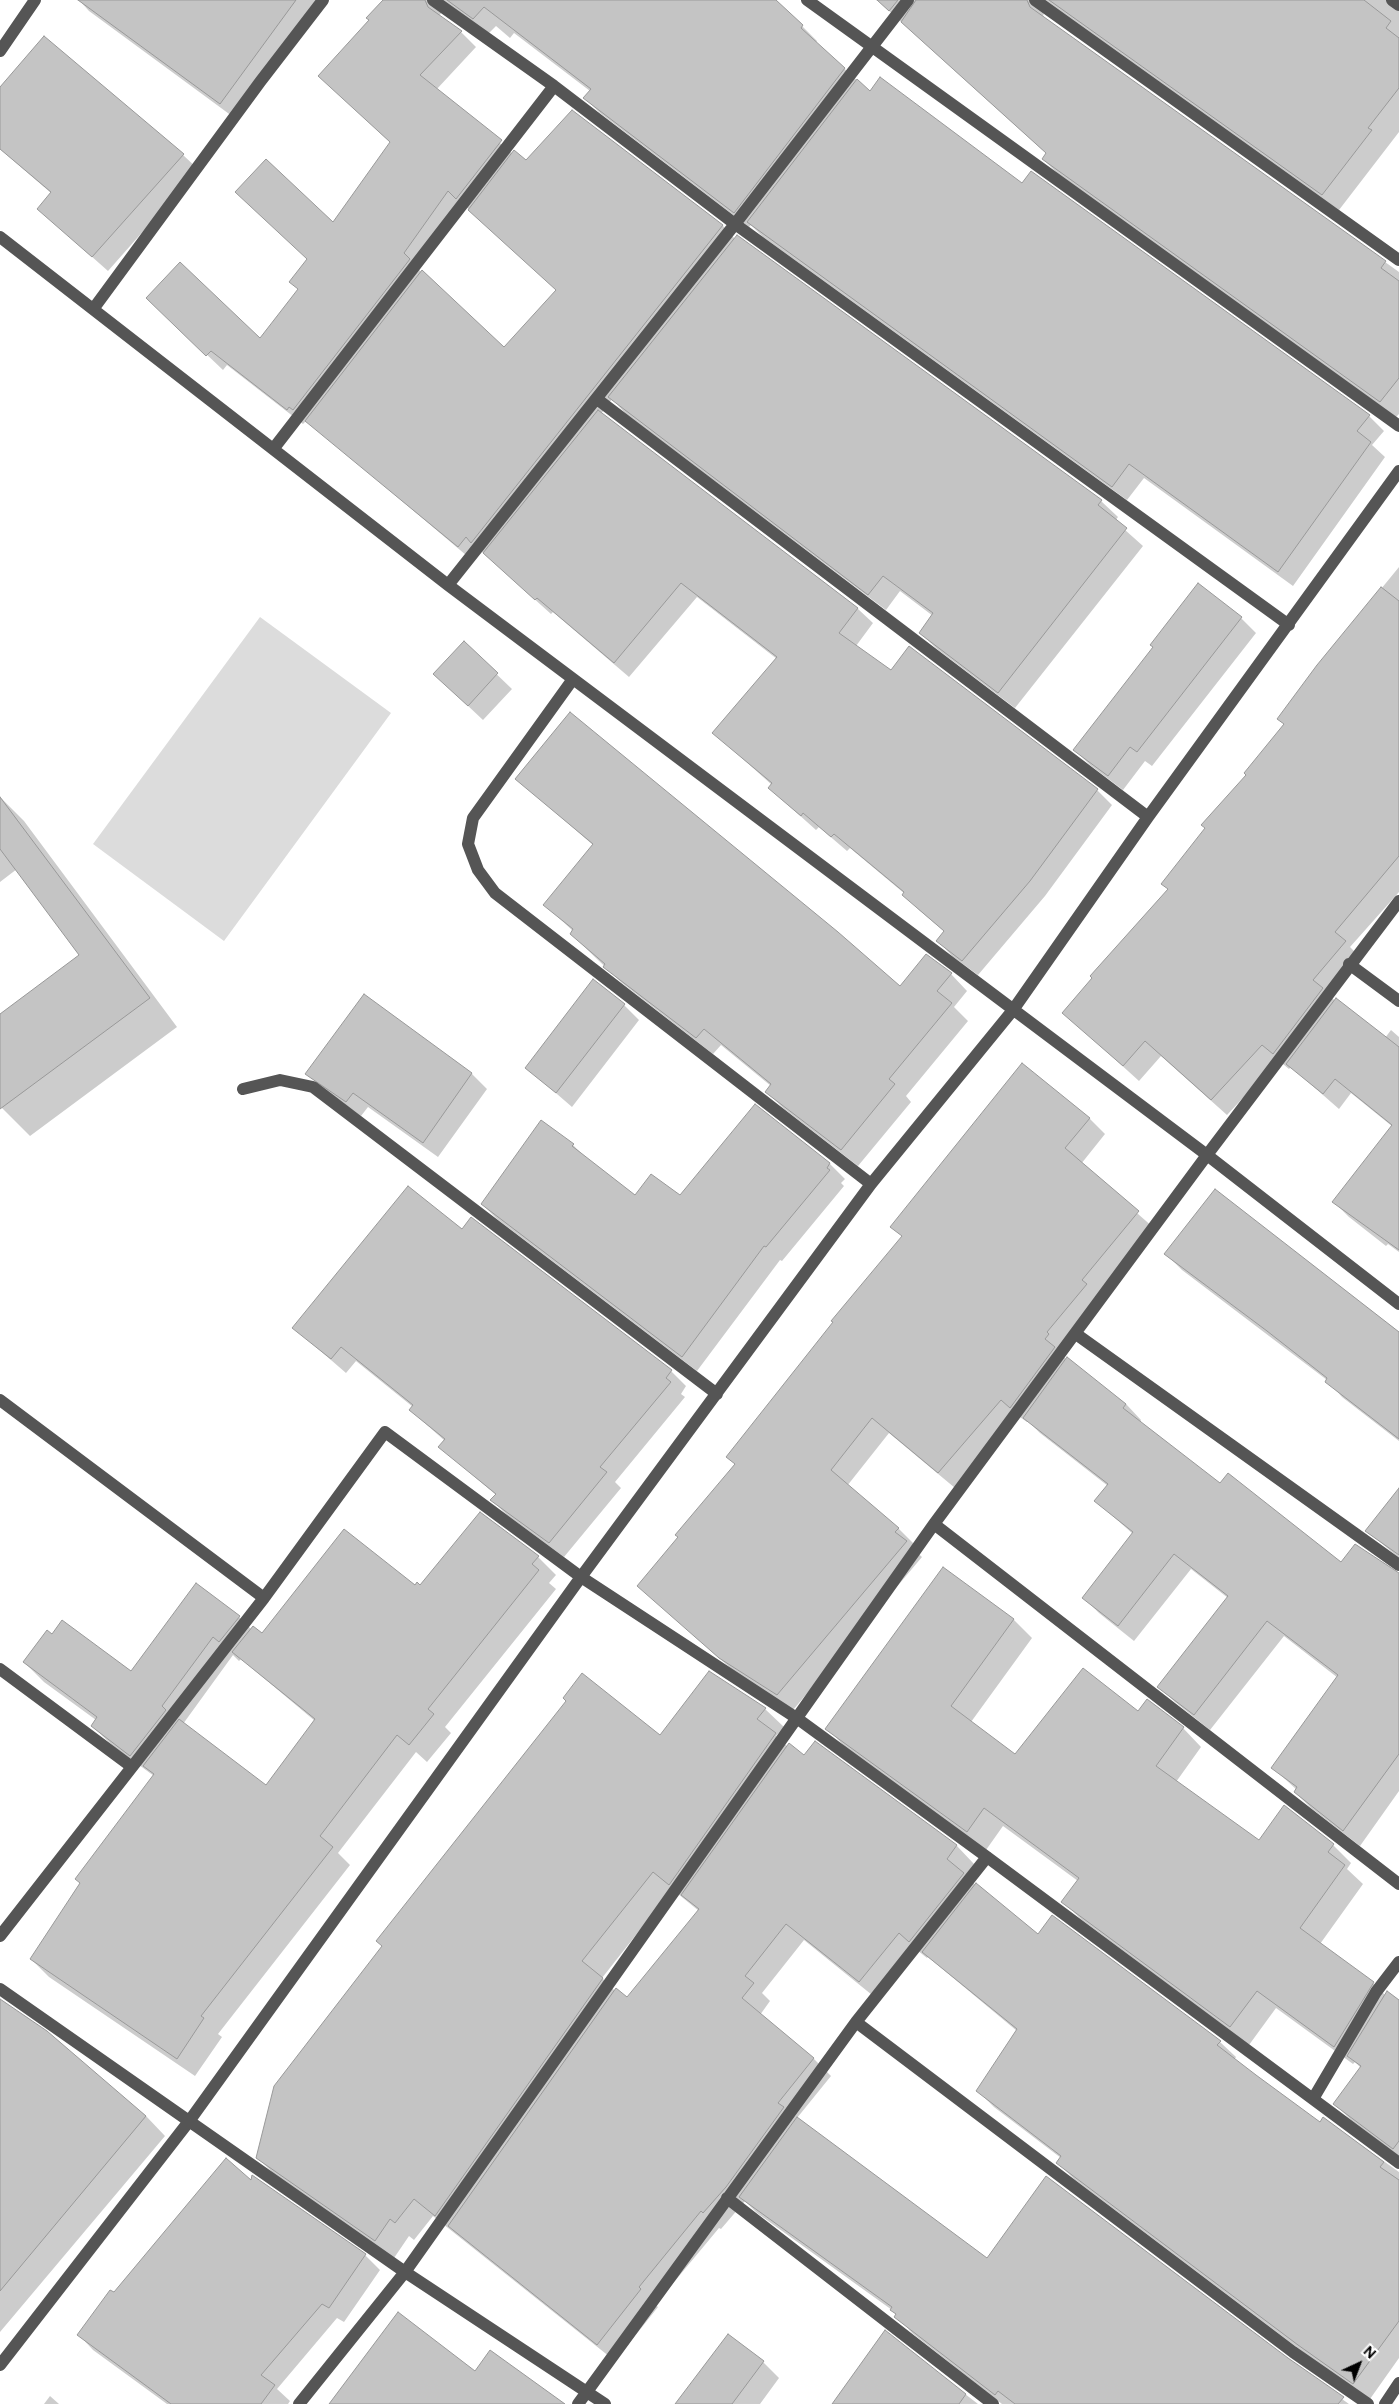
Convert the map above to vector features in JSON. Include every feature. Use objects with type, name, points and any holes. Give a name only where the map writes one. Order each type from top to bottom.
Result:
[{"type":"street","points":[[0,51],[35,0]]},
{"type":"street","points":[[94,308],[323,0]]},
{"type":"street","points":[[433,0],[554,86],[735,224],[1289,625]]},
{"type":"street","points":[[807,0],[1399,426]]},
{"type":"street","points":[[448,585],[735,224],[908,0]]},
{"type":"street","points":[[1035,0],[1399,260]]},
{"type":"street","points":[[1392,0],[1399,5]]},
{"type":"street","points":[[274,448],[554,86]]},
{"type":"street","points":[[0,237],[94,308],[448,585],[1207,1155],[1399,1304]]},
{"type":"street","points":[[597,399],[1148,817]]},
{"type":"street","points":[[0,2365],[190,2120],[581,1577],[718,1394],[871,1184],[1013,1010],[1148,817],[1399,471]]},
{"type":"street","points":[[573,680],[473,818],[468,844],[478,870],[495,893],[871,1184]]},
{"type":"street","points":[[300,2404],[405,2272],[798,1720],[934,1524],[1207,1155],[1399,901]]},
{"type":"street","points":[[1350,964],[1399,1001]]},
{"type":"street","points":[[243,1089],[280,1080],[313,1087],[718,1394]]},
{"type":"street","points":[[1076,1334],[1399,1565]]},
{"type":"street","points":[[0,1400],[264,1598]]},
{"type":"street","points":[[0,1936],[264,1598],[385,1432],[581,1577],[798,1720],[987,1857],[1399,2162]]},
{"type":"street","points":[[934,1524],[1399,1884]]},
{"type":"street","points":[[0,1669],[132,1767]]},
{"type":"street","points":[[578,2404],[856,2022],[987,1857]]},
{"type":"street","points":[[1313,2099],[1376,1992],[1399,1962]]},
{"type":"street","points":[[0,1989],[405,2272],[605,2404]]},
{"type":"street","points":[[856,2022],[1292,2352],[1368,2404]]},
{"type":"street","points":[[727,2198],[993,2404]]},
{"type":"street","points":[[1385,2404],[1399,2383]]},
{"type":"shaded area","points":[[260,617],[391,713],[224,941],[93,844]]},
{"type":"building","points":[[78,0],[296,0],[220,104]]},
{"type":"building","points":[[383,0],[425,0],[428,7],[462,31],[420,75],[502,140],[456,199],[448,191],[404,253],[410,259],[293,410],[289,407],[287,410],[211,351],[206,356],[146,298],[180,262],[260,338],[298,289],[289,282],[307,259],[235,192],[266,159],[333,222],[390,142],[318,76],[369,20],[366,18]]},
{"type":"building","points":[[447,0],[776,0],[803,25],[801,28],[845,68],[734,213],[583,98],[591,89],[484,7],[473,19]]},
{"type":"building","points":[[877,0],[898,0],[889,11]]},
{"type":"building","points":[[916,0],[1027,0],[1030,7],[1386,261],[1381,268],[1399,281],[1399,378],[1380,402],[1042,159],[1046,153],[901,22]]},
{"type":"building","points":[[1049,0],[1364,0],[1391,21],[1386,28],[1399,38],[1399,88],[1368,128],[1372,130],[1322,195]]},
{"type":"building","points":[[44,36],[184,154],[92,257],[37,209],[51,192],[0,149],[0,87]]},
{"type":"building","points":[[880,77],[1022,183],[1031,171],[1370,415],[1357,431],[1371,442],[1278,572],[1129,464],[1112,487],[747,222],[857,79],[870,91]]},
{"type":"building","points":[[572,110],[723,225],[471,543],[466,537],[458,547],[305,421],[422,270],[504,347],[556,290],[468,210],[514,150],[526,160]]},
{"type":"building","points":[[737,235],[1102,500],[1098,505],[1127,528],[998,693],[919,633],[933,613],[883,576],[868,595],[608,397]]},
{"type":"building","points":[[598,410],[858,608],[839,633],[891,670],[909,646],[1098,789],[1030,881],[962,961],[936,941],[944,931],[902,895],[904,892],[834,834],[831,837],[803,813],[801,816],[768,788],[772,783],[712,733],[777,657],[681,583],[614,663],[537,598],[535,600],[483,553]]},
{"type":"building","points":[[1198,583],[1242,617],[1137,752],[1130,747],[1108,776],[1073,750],[1153,647],[1150,645]]},
{"type":"building","points":[[1381,587],[1399,601],[1399,856],[1335,932],[1346,941],[1313,980],[1323,988],[1273,1054],[1262,1045],[1211,1100],[1145,1041],[1123,1066],[1062,1013],[1092,978],[1090,976],[1168,889],[1161,884],[1205,828],[1201,825],[1246,775],[1244,773],[1284,724],[1277,719],[1317,665]]},
{"type":"building","points":[[464,641],[498,673],[468,706],[433,674]]},
{"type":"building","points":[[570,712],[838,932],[900,986],[926,954],[952,973],[937,991],[952,1003],[889,1079],[895,1084],[841,1150],[765,1092],[771,1084],[704,1029],[696,1038],[603,967],[605,964],[570,934],[573,929],[543,905],[593,844],[515,779]]},
{"type":"building","points":[[0,797],[150,998],[0,1109],[0,1014],[79,955],[0,849]]},
{"type":"building","points":[[593,979],[625,1004],[556,1093],[525,1068]]},
{"type":"building","points":[[364,994],[472,1073],[423,1143],[353,1093],[346,1102],[305,1074]]},
{"type":"building","points":[[1336,998],[1399,1047],[1399,1250],[1332,1202],[1392,1125],[1335,1079],[1323,1094],[1286,1064]]},
{"type":"building","points":[[1022,1063],[1090,1118],[1065,1148],[1139,1211],[1082,1280],[1087,1284],[1047,1332],[1049,1334],[1045,1339],[1055,1347],[1010,1408],[1001,1400],[938,1473],[872,1418],[831,1470],[899,1528],[895,1532],[907,1541],[777,1695],[719,1658],[637,1586],[678,1537],[675,1535],[735,1464],[726,1457],[833,1322],[831,1321],[902,1236],[890,1227]]},
{"type":"building","points":[[755,1104],[830,1163],[827,1168],[830,1170],[766,1247],[764,1246],[682,1357],[481,1204],[541,1120],[574,1144],[572,1146],[635,1195],[651,1174],[680,1195]]},
{"type":"building","points":[[408,1186],[462,1229],[471,1217],[672,1370],[666,1378],[671,1382],[600,1467],[607,1472],[549,1543],[490,1500],[496,1494],[438,1447],[445,1439],[409,1410],[413,1405],[341,1347],[331,1359],[292,1328]]},
{"type":"building","points":[[1215,1189],[1399,1332],[1399,1439],[1325,1382],[1327,1378],[1164,1254]]},
{"type":"building","points":[[1067,1357],[1126,1404],[1123,1408],[1220,1483],[1228,1473],[1341,1562],[1355,1544],[1399,1573],[1399,1754],[1343,1831],[1294,1792],[1297,1787],[1271,1768],[1338,1675],[1267,1621],[1194,1715],[1157,1687],[1228,1596],[1174,1554],[1118,1626],[1082,1598],[1133,1532],[1094,1501],[1108,1484],[1023,1418]]},
{"type":"building","points":[[1399,1488],[1399,1555],[1365,1531]]},
{"type":"building","points":[[480,1512],[539,1556],[532,1564],[539,1570],[428,1709],[434,1714],[409,1745],[397,1735],[320,1836],[333,1847],[201,2016],[204,2018],[177,2059],[30,1959],[80,1883],[75,1879],[154,1774],[143,1766],[179,1719],[266,1785],[315,1719],[232,1652],[253,1626],[262,1633],[344,1529],[415,1585],[417,1582],[420,1585]]},
{"type":"building","points":[[943,1567],[1014,1619],[951,1706],[1015,1754],[1083,1668],[1138,1711],[1147,1699],[1184,1727],[1156,1766],[1259,1840],[1284,1805],[1334,1844],[1328,1852],[1345,1865],[1300,1928],[1374,1982],[1334,2047],[1257,1991],[1230,2027],[1061,1902],[1079,1878],[984,1808],[967,1832],[825,1729]]},
{"type":"building","points":[[196,1583],[240,1616],[219,1642],[213,1637],[162,1706],[166,1710],[130,1756],[91,1726],[97,1717],[23,1662],[47,1630],[52,1634],[62,1620],[131,1671]]},
{"type":"building","points":[[709,1671],[766,1708],[757,1719],[776,1733],[669,1885],[653,1872],[582,1961],[603,1978],[435,2216],[414,2199],[395,2223],[390,2219],[375,2241],[256,2158],[274,2086],[382,1946],[376,1941],[566,1701],[563,1698],[582,1673],[660,1735]]},
{"type":"building","points":[[815,1741],[957,1845],[947,1859],[964,1873],[909,1942],[899,1933],[859,1982],[786,1924],[745,1976],[754,1983],[742,1998],[814,2058],[778,2103],[784,2107],[726,2187],[703,2213],[701,2211],[639,2287],[641,2289],[597,2345],[448,2226],[616,1988],[627,1997],[699,1909],[681,1895],[789,1743],[804,1755]]},
{"type":"building","points":[[976,1883],[1038,1934],[1052,1915],[1221,2041],[1217,2045],[1256,2075],[1320,2122],[1323,2117],[1384,2162],[1380,2167],[1399,2180],[1399,2321],[1353,2384],[1298,2345],[1056,2163],[1061,2156],[976,2091],[1017,2029],[922,1952]]},
{"type":"building","points":[[1387,1991],[1399,2000],[1399,2141],[1393,2149],[1333,2104],[1361,2066],[1347,2056]]},
{"type":"building","points":[[0,1999],[47,2031],[146,2116],[0,2291]]},
{"type":"building","points":[[797,2117],[987,2258],[1046,2176],[1288,2358],[1344,2397],[1338,2404],[1015,2404],[998,2391],[995,2395],[894,2317],[896,2314],[890,2310],[892,2307],[739,2197]]},
{"type":"building","points":[[226,2158],[251,2180],[252,2175],[366,2254],[329,2308],[322,2304],[261,2375],[275,2385],[261,2404],[171,2404],[77,2335],[110,2290],[114,2292]]},
{"type":"building","points":[[398,2312],[475,2371],[490,2350],[565,2404],[329,2404]]},
{"type":"building","points":[[885,2330],[966,2394],[959,2404],[832,2404]]},
{"type":"building","points":[[728,2334],[764,2361],[732,2404],[675,2404]]}]
